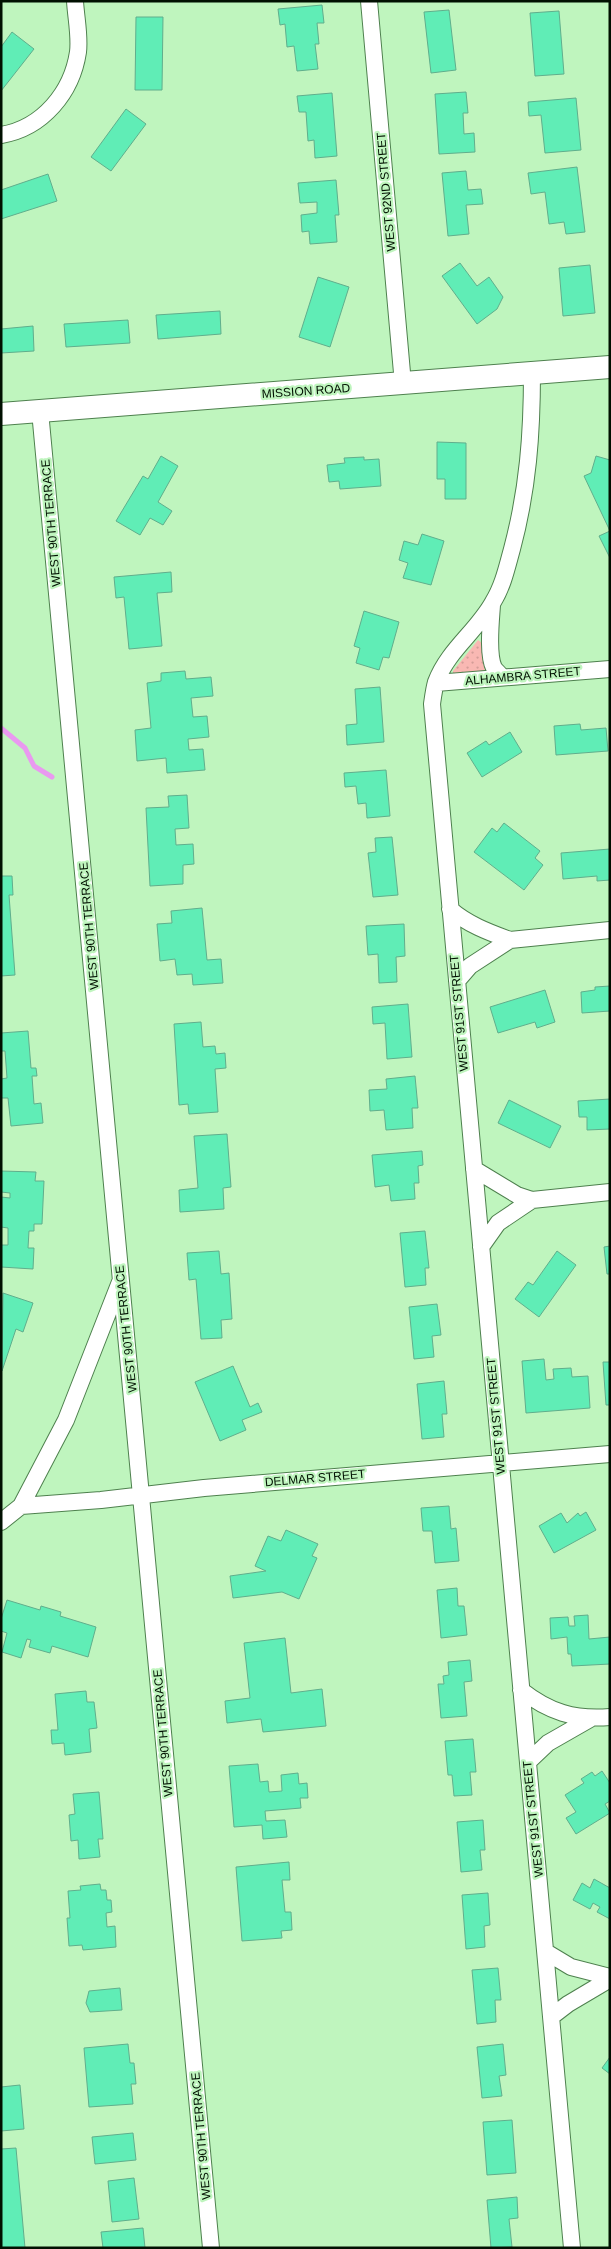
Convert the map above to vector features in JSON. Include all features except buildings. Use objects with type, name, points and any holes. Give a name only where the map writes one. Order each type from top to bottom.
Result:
[{"type":"main road","name":"MISSION ROAD","points":[[1,414],[610,367]]},
{"type":"street","points":[[1,135],[27,127],[44,116],[63,95],[73,74],[78,50],[75,1]]},
{"type":"street","name":"WEST 92ND STREET","points":[[369,1],[403,384]]},
{"type":"street","name":"WEST 91ST STREET","points":[[532,372],[531,448],[526,486],[520,518],[502,586],[493,603],[451,655],[436,683],[432,704],[572,2248]]},
{"type":"street","name":"WEST 90TH TERRACE","points":[[40,411],[211,2248]]},
{"type":"street","name":"WEST 91ST STREET","points":[[493,603],[490,625],[492,658],[494,668],[502,677]]},
{"type":"street","name":"ALHAMBRA STREET","points":[[436,683],[610,669]]},
{"type":"street","points":[[450,909],[460,918],[482,930],[510,940],[610,930]]},
{"type":"street","points":[[457,981],[470,966],[510,940]]},
{"type":"street","points":[[474,1169],[517,1195],[532,1200],[610,1192]]},
{"type":"street","points":[[481,1247],[498,1222],[532,1200]]},
{"type":"street","points":[[1,1522],[21,1506],[66,1420],[120,1280]]},
{"type":"street","name":"DELMAR STREET","points":[[21,1506],[213,1487],[610,1454]]},
{"type":"street","points":[[521,1690],[558,1712],[590,1719],[610,1718]]},
{"type":"street","points":[[528,1762],[548,1743],[590,1719]]},
{"type":"street","points":[[546,1952],[571,1967],[610,1978]]},
{"type":"street","points":[[551,2017],[610,1978]]},
{"type":"shaded area","points":[[478,640],[482,643],[485,671],[453,675],[453,671]]},
{"type":"waterway","points":[[1,728],[25,748],[34,766],[52,777]]}]
